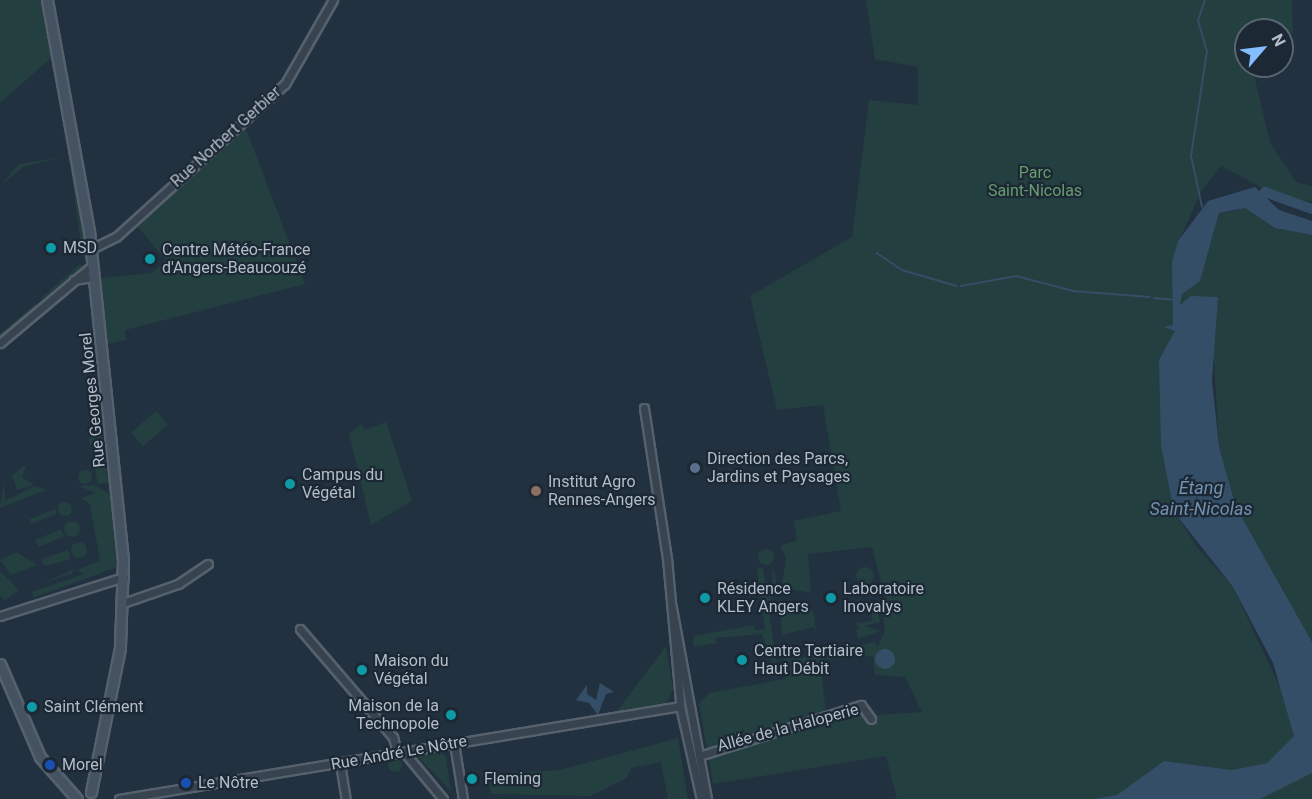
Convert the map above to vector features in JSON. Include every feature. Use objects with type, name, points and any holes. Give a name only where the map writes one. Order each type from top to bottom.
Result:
[{"type":"street","name":"Rue Norbert Gerbier","points":[[91,249],[116,237],[285,84],[333,0]]},
{"type":"street","name":"Rue Georges Morel","points":[[48,2],[91,249],[124,577],[120,648],[91,792]]},
{"type":"street","points":[[0,344],[67,284],[93,265]]},
{"type":"street","points":[[67,284],[94,277]]},
{"type":"street","points":[[644,408],[672,608],[680,706],[700,799]]},
{"type":"street","points":[[123,603],[178,584],[208,564]]},
{"type":"street","points":[[0,616],[124,577]]},
{"type":"street","points":[[672,608],[692,704],[707,799]]},
{"type":"street","points":[[300,628],[393,737],[400,753],[443,799]]},
{"type":"street","points":[[0,664],[40,757],[78,799],[91,792],[99,799]]},
{"type":"street","points":[[680,706],[692,704]]},
{"type":"street","points":[[680,706],[692,704]]},
{"type":"street","name":"Allée de la Haloperie","points":[[699,756],[861,705],[871,718]]},
{"type":"street","name":"Rue André Le Nôtre","points":[[118,799],[680,706]]},
{"type":"street","points":[[454,743],[463,799]]},
{"type":"street","points":[[340,763],[346,799]]},
{"type":"green space","points":[[0,0],[40,0],[51,58],[0,103]]},
{"type":"green space","name":"Parc Saint-Nicolas","points":[[866,0],[1292,0],[1293,18],[1234,18],[1234,78],[1255,78],[1270,143],[1296,182],[1312,186],[1312,202],[1274,194],[1221,166],[1202,190],[1175,249],[1173,325],[1165,328],[1175,331],[1159,369],[1172,508],[1197,547],[1233,587],[1289,707],[1294,737],[1267,763],[1232,770],[1164,761],[1117,795],[1093,799],[897,799],[886,756],[713,784],[699,704],[709,693],[786,679],[784,654],[796,659],[874,642],[878,647],[885,631],[883,614],[889,612],[872,547],[808,554],[811,593],[782,587],[786,558],[780,546],[797,540],[794,521],[841,511],[823,405],[777,410],[750,296],[852,237],[869,100],[918,105],[918,67],[875,59]],"holes":[[[873,656],[875,675],[905,677],[922,712],[834,718],[826,714],[820,660]]]},
{"type":"green space","points":[[246,129],[305,284],[125,330],[126,340],[107,344],[101,278],[152,273],[166,260],[137,226]]},
{"type":"green space","points":[[68,149],[80,207],[85,251],[83,260]]},
{"type":"green space","points":[[64,157],[25,166],[0,186],[19,164]]},
{"type":"green space","points":[[1245,208],[1275,228],[1312,235],[1312,642],[1236,507],[1219,447],[1214,360],[1199,297],[1180,305],[1182,294],[1200,280],[1219,214]]},
{"type":"green space","points":[[79,265],[83,266],[43,299],[42,297]]},
{"type":"green space","points":[[77,280],[81,282],[24,332],[23,328]]},
{"type":"green space","points":[[36,303],[35,308],[0,339],[0,334]]},
{"type":"green space","points":[[156,411],[168,425],[143,446],[131,433]]},
{"type":"green space","points":[[386,422],[412,501],[371,525],[349,433],[362,424],[365,430]]},
{"type":"green space","points":[[96,433],[101,435],[103,440],[101,445],[96,447],[91,445],[89,440],[91,435]]},
{"type":"green space","points":[[104,449],[108,483],[98,484],[91,450]]},
{"type":"green space","points":[[27,464],[22,477],[34,485],[17,490],[12,475]]},
{"type":"green space","points":[[85,470],[90,472],[92,477],[90,482],[85,484],[80,482],[78,477],[80,472]]},
{"type":"green space","points":[[4,482],[5,501],[35,486],[46,490],[0,508]]},
{"type":"green space","points":[[94,485],[110,494],[117,567],[33,598],[32,592],[84,574],[77,570],[100,561],[90,504],[81,498],[96,493],[79,486]]},
{"type":"green space","points":[[65,502],[70,504],[72,509],[70,514],[65,516],[60,514],[58,509],[60,504]]},
{"type":"green space","points":[[55,509],[57,514],[31,524],[29,519]]},
{"type":"green space","points":[[72,521],[78,523],[80,529],[78,535],[72,537],[66,535],[64,529],[66,523]]},
{"type":"green space","points":[[61,529],[64,536],[38,547],[35,540]]},
{"type":"green space","points":[[79,542],[85,544],[87,550],[85,556],[79,558],[73,556],[71,550],[73,544]]},
{"type":"green space","points":[[766,549],[774,557],[766,565],[758,557]]},
{"type":"green space","points":[[68,550],[71,559],[44,566],[41,559]]},
{"type":"green space","points":[[17,552],[37,565],[11,575],[0,560]]},
{"type":"green space","points":[[773,566],[777,586],[772,586],[770,620],[777,664],[772,663],[762,634],[715,638],[717,643],[693,647],[694,636],[754,625],[755,630],[765,629],[757,569],[763,568],[765,582],[772,584]]},
{"type":"green space","points":[[865,567],[871,570],[874,576],[871,582],[865,585],[859,582],[856,576],[859,570]]},
{"type":"green space","points":[[73,569],[72,574],[24,588],[52,579]]},
{"type":"green space","points":[[0,571],[19,590],[5,600],[0,595]]},
{"type":"green space","points":[[869,600],[876,603],[880,622],[864,626],[880,631],[858,639],[856,629],[861,629],[855,623],[872,621]]},
{"type":"green space","points":[[789,602],[798,609],[813,610],[816,632],[813,627],[782,635],[780,603]]},
{"type":"green space","points":[[666,646],[673,690],[666,704],[617,711]]},
{"type":"green space","points":[[678,738],[688,799],[668,799],[661,762],[631,768],[627,778],[590,796],[491,794],[487,774],[560,770]]},
{"type":"green space","points":[[440,751],[446,757],[451,791],[417,756]]},
{"type":"green space","points":[[392,758],[398,758],[402,765],[398,772],[392,772],[388,768],[388,762]]},
{"type":"green space","points":[[1312,773],[1312,799],[1260,799],[1273,790]]},
{"type":"water","name":"Étang Saint-Nicolas","points":[[1255,187],[1279,210],[1312,221],[1312,235],[1275,228],[1245,208],[1219,213],[1200,281],[1182,294],[1180,305],[1191,296],[1218,297],[1212,380],[1219,447],[1236,507],[1312,642],[1312,773],[1260,799],[1093,799],[1117,795],[1164,761],[1232,770],[1267,763],[1294,736],[1273,663],[1233,587],[1174,512],[1161,445],[1159,360],[1175,331],[1164,327],[1173,325],[1172,262],[1178,241],[1208,201]]},
{"type":"water","points":[[885,649],[892,652],[895,659],[892,666],[885,669],[878,666],[875,659],[878,652]]},
{"type":"water","points":[[600,683],[614,692],[606,694],[598,715],[589,703],[576,700],[587,685],[587,694],[596,700]]},
{"type":"waterway","points":[[1202,207],[1191,156],[1207,52],[1198,21],[1205,0]]},
{"type":"waterway","points":[[1255,204],[1265,192],[1312,209]]},
{"type":"waterway","points":[[877,253],[902,270],[957,286]]},
{"type":"waterway","points":[[961,286],[1016,276],[1073,291],[1150,297]]},
{"type":"waterway","points":[[1154,298],[1177,300]]},
{"type":"place","name":"MSD","points":[[51,248]]},
{"type":"place","name":"Centre Météo-France d'Angers-Beaucouzé","points":[[150,259]]},
{"type":"place","name":"Direction des Parcs, Jardins et Paysages","points":[[695,468]]},
{"type":"place","name":"Campus du Végétal","points":[[290,484]]},
{"type":"place","name":"Institut Agro Rennes-Angers","points":[[536,491]]},
{"type":"place","name":"Résidence KLEY Angers","points":[[705,598]]},
{"type":"place","name":"Laboratoire Inovalys","points":[[831,598]]},
{"type":"place","name":"Centre Tertiaire Haut Débit","points":[[742,660]]},
{"type":"place","name":"Maison du Végétal","points":[[362,670]]},
{"type":"place","name":"Saint Clément","points":[[32,707]]},
{"type":"place","name":"Maison de la Technopole","points":[[451,715]]},
{"type":"place","name":"Morel","points":[[50,765]]},
{"type":"place","name":"Fleming","points":[[472,779]]},
{"type":"place","name":"Le Nôtre","points":[[186,783]]}]
